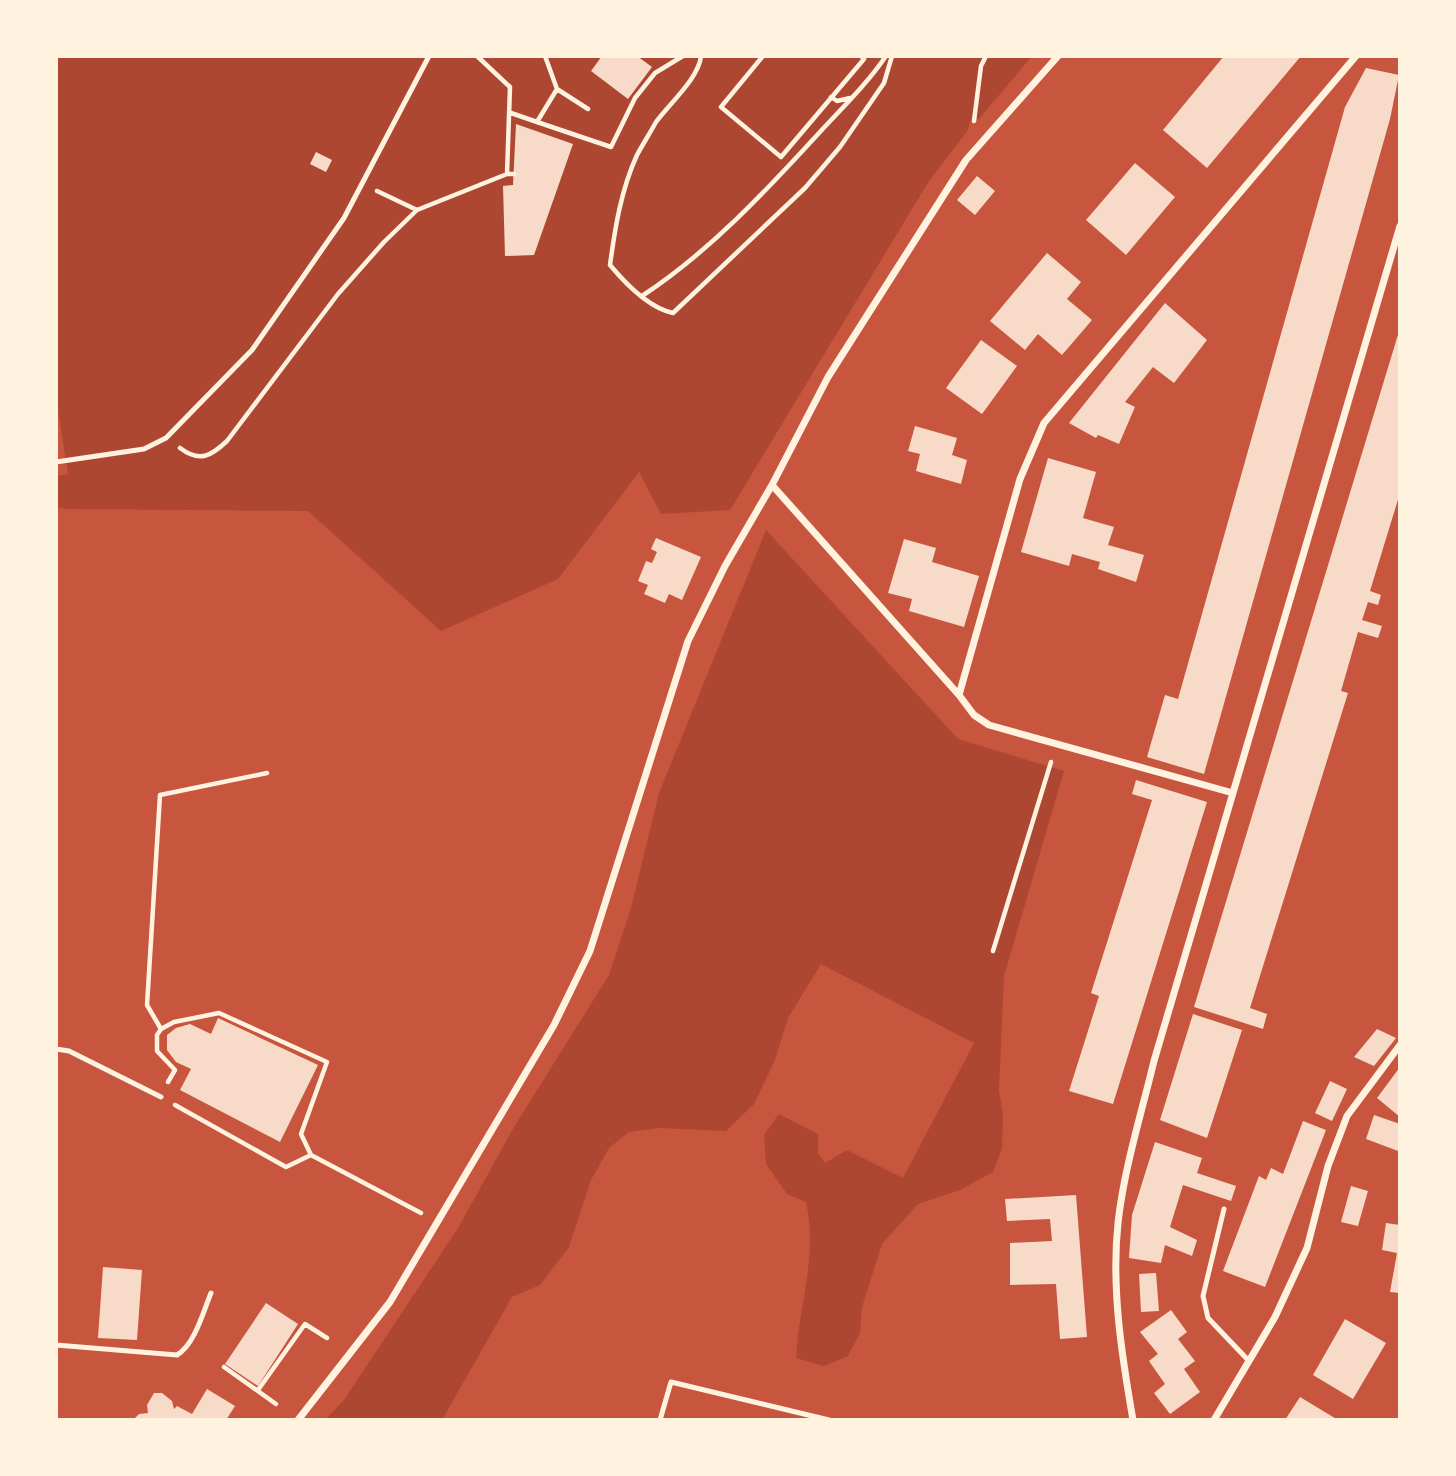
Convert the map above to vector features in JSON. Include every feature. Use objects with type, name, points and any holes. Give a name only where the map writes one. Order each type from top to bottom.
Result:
[{"type":"street","points":[[298,1420],[390,1302],[554,1025],[590,951],[688,641],[725,566],[772,485],[828,377],[966,160],[1058,56]]},
{"type":"street","points":[[959,695],[1020,479],[1044,423],[1356,56]]},
{"type":"street","points":[[1133,1420],[1126,1384],[1116,1272],[1118,1223],[1128,1170],[1154,1062],[1400,226]]},
{"type":"street","points":[[772,485],[974,715],[989,725],[1233,793]]},
{"type":"street","points":[[1214,1420],[1275,1317],[1307,1248],[1328,1166],[1347,1116],[1400,1045]]},
{"type":"lane","points":[[56,462],[144,449],[166,438],[183,424],[251,349],[344,218],[429,56]]},
{"type":"lane","points":[[56,1049],[69,1051],[161,1097]]},
{"type":"lane","points":[[1224,1209],[1203,1296],[1208,1318],[1250,1361]]},
{"type":"lane","points":[[56,1345],[177,1355],[185,1351],[190,1342],[211,1293]]},
{"type":"lane","points":[[660,1420],[671,1382],[829,1420]]},
{"type":"path","points":[[477,56],[510,87],[507,174]]},
{"type":"path","points":[[545,56],[557,89],[588,109]]},
{"type":"path","points":[[511,113],[611,147],[641,90],[655,73],[683,56]]},
{"type":"path","points":[[701,56],[701,62],[693,76],[656,122],[637,155],[624,190],[610,265],[642,296],[665,312],[673,313],[805,188],[840,147],[884,83],[892,56]]},
{"type":"path","points":[[763,56],[721,107],[781,157],[864,59],[861,56]]},
{"type":"path","points":[[642,296],[671,277],[722,232],[789,166],[886,56]]},
{"type":"path","points":[[966,160],[981,66],[986,56]]},
{"type":"path","points":[[537,122],[557,89]]},
{"type":"path","points":[[831,97],[837,101],[851,98]]},
{"type":"path","points":[[166,438],[188,454],[200,457],[213,454],[227,441],[338,294],[384,242],[417,210],[507,174],[514,174]]},
{"type":"path","points":[[384,194],[417,210]]},
{"type":"path","points":[[993,951],[1057,744]]},
{"type":"path","points":[[161,1029],[146,1005],[160,795],[267,773]]},
{"type":"path","points":[[311,1156],[286,1167],[161,1097],[175,1070],[157,1051],[157,1035],[161,1029],[174,1022],[219,1013],[327,1062],[301,1134],[311,1156],[438,1223]]},
{"type":"path","points":[[258,1390],[305,1324],[327,1338]]},
{"type":"path","points":[[224,1367],[276,1404]]},
{"type":"shaded area","points":[[56,56],[1032,56],[979,119],[971,118],[968,130],[929,181],[730,510],[661,514],[639,472],[558,579],[441,631],[308,511],[56,507],[56,476],[68,474],[56,397]]},
{"type":"shaded area","points":[[766,530],[958,739],[1064,771],[1004,976],[999,1090],[1003,1115],[1002,1149],[993,1172],[960,1190],[918,1204],[882,1244],[862,1307],[860,1333],[848,1356],[824,1366],[796,1358],[809,1261],[809,1222],[806,1202],[787,1194],[766,1164],[764,1135],[779,1114],[818,1134],[818,1153],[825,1163],[847,1150],[903,1178],[974,1043],[821,964],[788,1018],[775,1060],[754,1104],[726,1131],[659,1128],[629,1132],[609,1148],[591,1180],[569,1247],[540,1285],[512,1297],[442,1420],[325,1420],[344,1400],[458,1228],[514,1127],[609,975],[631,908],[659,793]]},
{"type":"building","points":[[602,56],[637,56],[652,67],[628,99],[591,71]]},
{"type":"building","points":[[1224,56],[1301,56],[1207,168],[1163,130]]},
{"type":"building","points":[[1366,68],[1399,75],[1390,119],[1204,774],[1147,757],[1165,695],[1178,699],[1345,107]]},
{"type":"building","points":[[516,124],[573,144],[534,255],[505,256],[503,186],[513,185]]},
{"type":"building","points":[[316,152],[332,160],[326,172],[310,164]]},
{"type":"building","points":[[1135,163],[1175,197],[1126,255],[1086,220]]},
{"type":"building","points":[[977,176],[995,191],[975,215],[957,200]]},
{"type":"building","points":[[1047,253],[1081,282],[1067,299],[1092,320],[1062,355],[1038,334],[1025,350],[990,321]]},
{"type":"building","points":[[1165,303],[1207,340],[1174,383],[1153,367],[1125,402],[1135,407],[1119,444],[1098,435],[1096,438],[1069,423]]},
{"type":"building","points":[[1400,328],[1400,493],[1370,591],[1381,595],[1378,605],[1368,602],[1362,620],[1382,626],[1378,638],[1358,632],[1341,691],[1348,693],[1250,1008],[1267,1014],[1263,1029],[1194,1007]]},
{"type":"building","points":[[981,340],[1017,366],[982,414],[946,388]]},
{"type":"building","points":[[915,426],[957,438],[952,455],[967,460],[961,484],[916,471],[920,454],[908,451]]},
{"type":"building","points":[[1048,458],[1096,472],[1083,518],[1114,527],[1108,545],[1144,555],[1136,582],[1098,569],[1100,562],[1072,554],[1069,566],[1021,552]]},
{"type":"building","points":[[656,538],[701,557],[682,600],[669,594],[665,603],[644,594],[648,585],[638,581],[646,561],[652,563],[657,552],[651,549]]},
{"type":"building","points":[[904,539],[936,548],[932,562],[979,576],[964,627],[909,611],[912,599],[888,593]]},
{"type":"building","points":[[1136,780],[1207,802],[1113,1104],[1069,1091],[1099,996],[1091,993],[1152,800],[1132,794]]},
{"type":"building","points":[[1193,1014],[1242,1030],[1207,1138],[1160,1120]]},
{"type":"building","points":[[218,1018],[318,1065],[280,1142],[180,1090],[191,1069],[176,1062],[167,1050],[167,1035],[176,1028],[190,1024],[211,1034]]},
{"type":"building","points":[[1377,1029],[1396,1038],[1374,1066],[1354,1057]]},
{"type":"building","points":[[1400,1067],[1400,1117],[1377,1098]]},
{"type":"building","points":[[1330,1081],[1347,1089],[1332,1121],[1315,1113]]},
{"type":"building","points":[[1374,1115],[1400,1124],[1398,1151],[1366,1139]]},
{"type":"building","points":[[1303,1121],[1326,1130],[1265,1287],[1223,1271],[1259,1176],[1266,1180],[1271,1168],[1283,1174]]},
{"type":"building","points":[[1155,1142],[1202,1158],[1197,1173],[1236,1186],[1231,1201],[1183,1185],[1170,1227],[1197,1240],[1192,1256],[1165,1245],[1161,1263],[1129,1258],[1132,1215]]},
{"type":"building","points":[[1351,1186],[1368,1191],[1358,1226],[1341,1222]]},
{"type":"building","points":[[1076,1195],[1087,1337],[1060,1339],[1056,1284],[1010,1285],[1010,1243],[1052,1241],[1050,1219],[1007,1221],[1005,1199]]},
{"type":"building","points":[[1386,1223],[1400,1225],[1400,1293],[1390,1292],[1397,1253],[1382,1250]]},
{"type":"building","points":[[103,1267],[142,1270],[137,1340],[98,1338]]},
{"type":"building","points":[[1156,1273],[1159,1311],[1141,1312],[1139,1274]]},
{"type":"building","points":[[266,1303],[298,1324],[258,1386],[225,1364]]},
{"type":"building","points":[[1171,1310],[1187,1332],[1178,1339],[1195,1361],[1184,1369],[1200,1392],[1170,1414],[1154,1393],[1165,1384],[1149,1361],[1158,1354],[1140,1332]]},
{"type":"building","points":[[1345,1319],[1386,1343],[1353,1399],[1313,1375]]},
{"type":"building","points":[[207,1389],[235,1406],[226,1420],[133,1420],[139,1414],[148,1413],[147,1405],[154,1393],[162,1393],[172,1401],[174,1409],[177,1406],[192,1414]]},
{"type":"building","points":[[1300,1397],[1338,1420],[1285,1420]]}]
